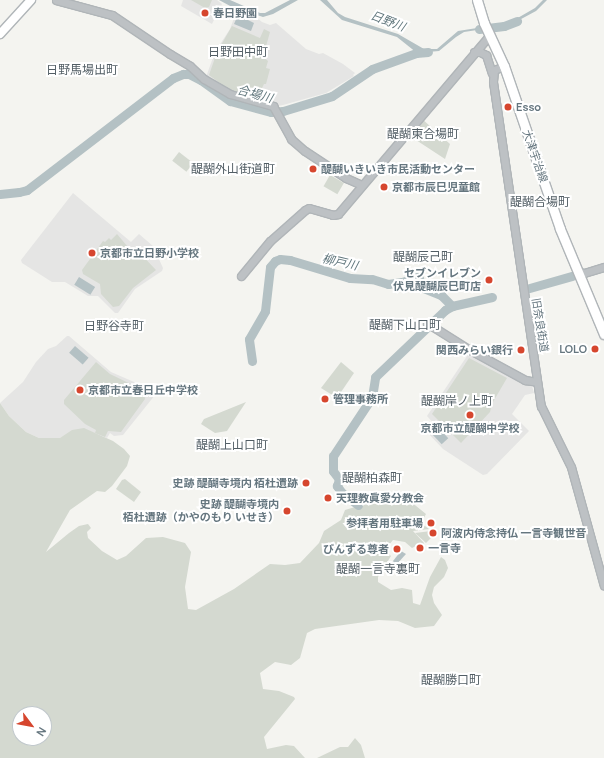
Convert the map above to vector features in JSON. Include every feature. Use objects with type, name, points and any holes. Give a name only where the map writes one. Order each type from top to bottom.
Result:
[{"type":"main road","points":[[0,34],[32,0]]},
{"type":"main road","name":"大津宇治線","points":[[477,0],[504,66],[550,201],[604,334]]},
{"type":"street","points":[[56,0],[112,15],[190,66],[204,79],[230,94],[273,106],[291,139],[305,151],[346,178],[362,185]]},
{"type":"street","points":[[241,276],[270,241],[305,210],[309,208],[333,215],[338,214],[474,52],[488,30]]},
{"type":"street","name":"旧奈良街道","points":[[474,52],[480,52],[486,55],[492,73],[503,159],[541,406],[571,467],[604,586]]},
{"type":"street","points":[[492,73],[496,68],[504,66]]},
{"type":"street","points":[[578,272],[584,273],[604,267]]},
{"type":"street","points":[[430,324],[470,350],[525,380],[537,382]]},
{"type":"shaded area","name":"春日野園","points":[[183,0],[217,0],[222,4],[212,24],[181,6]]},
{"type":"shaded area","points":[[191,0],[212,0],[209,7],[205,8]]},
{"type":"shaded area","points":[[219,0],[230,0],[260,13],[265,13],[290,0],[298,0],[273,14],[263,17],[232,7]]},
{"type":"shaded area","points":[[320,0],[327,0],[338,13],[345,17],[398,34],[424,49],[437,49],[458,31],[509,23],[535,8],[543,0],[547,0],[536,11],[510,25],[464,32],[439,51],[417,53],[397,37],[342,20]]},
{"type":"shaded area","points":[[237,10],[256,17],[262,22],[270,25],[276,23],[306,49],[319,54],[323,53],[343,64],[355,73],[353,75],[354,76],[326,93],[278,106],[229,91],[206,77],[215,52],[230,29]]},
{"type":"shaded area","points":[[238,15],[254,23],[251,31],[234,24]]},
{"type":"shaded area","points":[[232,26],[260,38],[264,29],[270,32],[263,57],[268,61],[266,68],[270,69],[266,84],[264,84],[258,96],[229,90],[209,75],[217,52]]},
{"type":"shaded area","points":[[421,118],[450,144],[445,159],[416,140],[425,133],[417,123]]},
{"type":"shaded area","points":[[179,152],[193,163],[186,172],[172,161]]},
{"type":"shaded area","points":[[330,175],[344,183],[337,194],[324,186]]},
{"type":"shaded area","name":"京都市立日野小学校","points":[[73,193],[131,242],[139,234],[153,246],[163,268],[162,271],[135,289],[118,313],[115,313],[98,296],[88,296],[65,282],[52,282],[22,263],[21,260]]},
{"type":"shaded area","points":[[117,234],[133,253],[137,250],[156,270],[133,288],[119,306],[113,307],[101,294],[100,284],[83,274],[82,270],[103,241],[105,242],[109,238],[111,240]]},
{"type":"shaded area","points":[[79,277],[95,287],[90,295],[74,285]]},
{"type":"shaded area","name":"京都市立春日丘中学校","points":[[67,336],[69,336],[111,372],[141,385],[155,395],[123,435],[114,436],[110,433],[107,438],[89,431],[52,440],[39,438],[26,432],[9,416],[0,403],[23,382],[36,362],[48,349],[56,346]]},
{"type":"shaded area","points":[[75,346],[89,358],[83,365],[69,353]]},
{"type":"shaded area","name":"京都市立醍醐中学校","points":[[469,353],[518,381],[532,386],[534,393],[525,395],[512,414],[529,431],[487,474],[483,475],[443,449],[426,431],[434,424],[427,416]]},
{"type":"shaded area","points":[[469,358],[507,378],[493,402],[490,412],[461,443],[432,414]]},
{"type":"shaded area","points":[[96,362],[110,374],[143,390],[145,399],[121,432],[108,431],[105,437],[95,433],[96,430],[85,424],[64,404],[64,400]]},
{"type":"shaded area","points":[[341,362],[354,373],[337,398],[321,388]]},
{"type":"shaded area","points":[[246,402],[227,431],[215,433],[201,424],[204,419]]},
{"type":"shaded area","points":[[0,403],[9,416],[26,432],[39,438],[60,438],[72,430],[84,428],[113,441],[124,449],[130,456],[127,466],[112,486],[105,492],[97,491],[70,510],[46,552],[79,526],[88,524],[91,528],[87,532],[88,538],[102,551],[117,560],[126,556],[146,538],[163,537],[185,543],[191,552],[185,587],[188,609],[196,610],[234,589],[270,564],[285,565],[300,563],[319,543],[324,531],[341,520],[345,510],[362,505],[368,500],[393,495],[405,497],[426,514],[421,523],[429,529],[413,531],[424,543],[422,546],[420,544],[412,548],[405,542],[393,540],[385,550],[391,556],[378,577],[378,582],[391,590],[402,588],[412,590],[413,603],[420,605],[430,577],[441,557],[445,560],[448,568],[444,577],[434,587],[432,595],[434,603],[442,615],[434,626],[415,628],[398,621],[379,620],[315,629],[307,633],[300,658],[291,665],[275,662],[260,673],[263,689],[279,691],[294,697],[295,699],[264,737],[267,749],[286,745],[294,746],[305,758],[0,758]]},
{"type":"shaded area","points":[[436,425],[448,438],[442,444],[429,431]]},
{"type":"shaded area","points":[[125,479],[141,492],[134,502],[116,489],[122,480]]},
{"type":"shaded area","points":[[431,531],[435,534],[426,543],[415,533]]},
{"type":"shaded area","points":[[401,551],[406,554],[396,565],[393,561]]},
{"type":"shaded area","points":[[355,738],[361,745],[365,758],[317,758],[340,747],[348,747]]},
{"type":"waterway","name":"合場川","points":[[479,29],[504,26],[517,21]]},
{"type":"waterway","name":"合場川","points":[[0,194],[27,190],[173,78],[183,74],[189,74],[201,80],[230,101],[271,112],[283,111],[332,96],[372,69],[416,53],[428,52]]},
{"type":"waterway","name":"柳戸川","points":[[252,361],[249,339],[265,311],[270,267],[275,261],[280,259],[290,260],[350,278],[372,279],[388,284],[402,282],[417,277],[419,278],[421,287],[441,295],[452,306],[492,297]]},
{"type":"waterway","name":"柳戸川","points":[[526,289],[572,276]]},
{"type":"waterway","points":[[358,505],[342,493],[337,486],[339,479],[333,471],[333,456],[372,397],[375,377],[445,310],[452,306]]},
{"type":"place","name":"春日野園","points":[[205,13]]},
{"type":"place","name":"Esso","points":[[508,107]]},
{"type":"place","name":"醍醐いきいき市民活動センター","points":[[313,169]]},
{"type":"place","name":"京都市辰巳児童館","points":[[384,187]]},
{"type":"place","name":"京都市立日野小学校","points":[[92,253]]},
{"type":"place","name":"セブンイレブン 伏見醍醐辰巳町店","points":[[489,280]]},
{"type":"place","name":"LOLO","points":[[595,349]]},
{"type":"place","name":"関西みらい銀行","points":[[521,350]]},
{"type":"place","name":"京都市立春日丘中学校","points":[[80,390]]},
{"type":"place","name":"管理事務所","points":[[325,399]]},
{"type":"place","name":"京都市立醍醐中学校","points":[[470,415]]},
{"type":"place","name":"史跡 醍醐寺境内 栢杜遺跡","points":[[306,483]]},
{"type":"place","name":"天理教眞愛分教会","points":[[328,498]]},
{"type":"place","name":"史跡 醍醐寺境内 栢杜遺跡（かやのもり いせき）","points":[[287,511]]},
{"type":"place","name":"参拝者用駐車場","points":[[431,523]]},
{"type":"place","name":"阿波内侍念持仏 一言寺観世音","points":[[433,533]]},
{"type":"place","name":"一言寺","points":[[420,548]]},
{"type":"place","name":"びんずる尊者","points":[[397,549]]},
{"type":"district","name":"日野田中町","points":[[238,52]]},
{"type":"district","name":"日野馬場出町","points":[[82,70]]},
{"type":"district","name":"醍醐東合場町","points":[[423,134]]},
{"type":"district","name":"醍醐外山街道町","points":[[233,169]]},
{"type":"district","name":"醍醐合場町","points":[[540,202]]},
{"type":"district","name":"醍醐辰己町","points":[[423,257]]},
{"type":"district","name":"醍醐下山口町","points":[[405,325]]},
{"type":"district","name":"日野谷寺町","points":[[114,326]]},
{"type":"district","name":"醍醐岸ノ上町","points":[[457,401]]},
{"type":"district","name":"醍醐上山口町","points":[[232,445]]},
{"type":"district","name":"醍醐柏森町","points":[[372,478]]},
{"type":"district","name":"醍醐一言寺裏町","points":[[378,569]]},
{"type":"district","name":"醍醐勝口町","points":[[451,680]]},
{"type":"water label","name":"日野川","points":[[388,21]]}]
